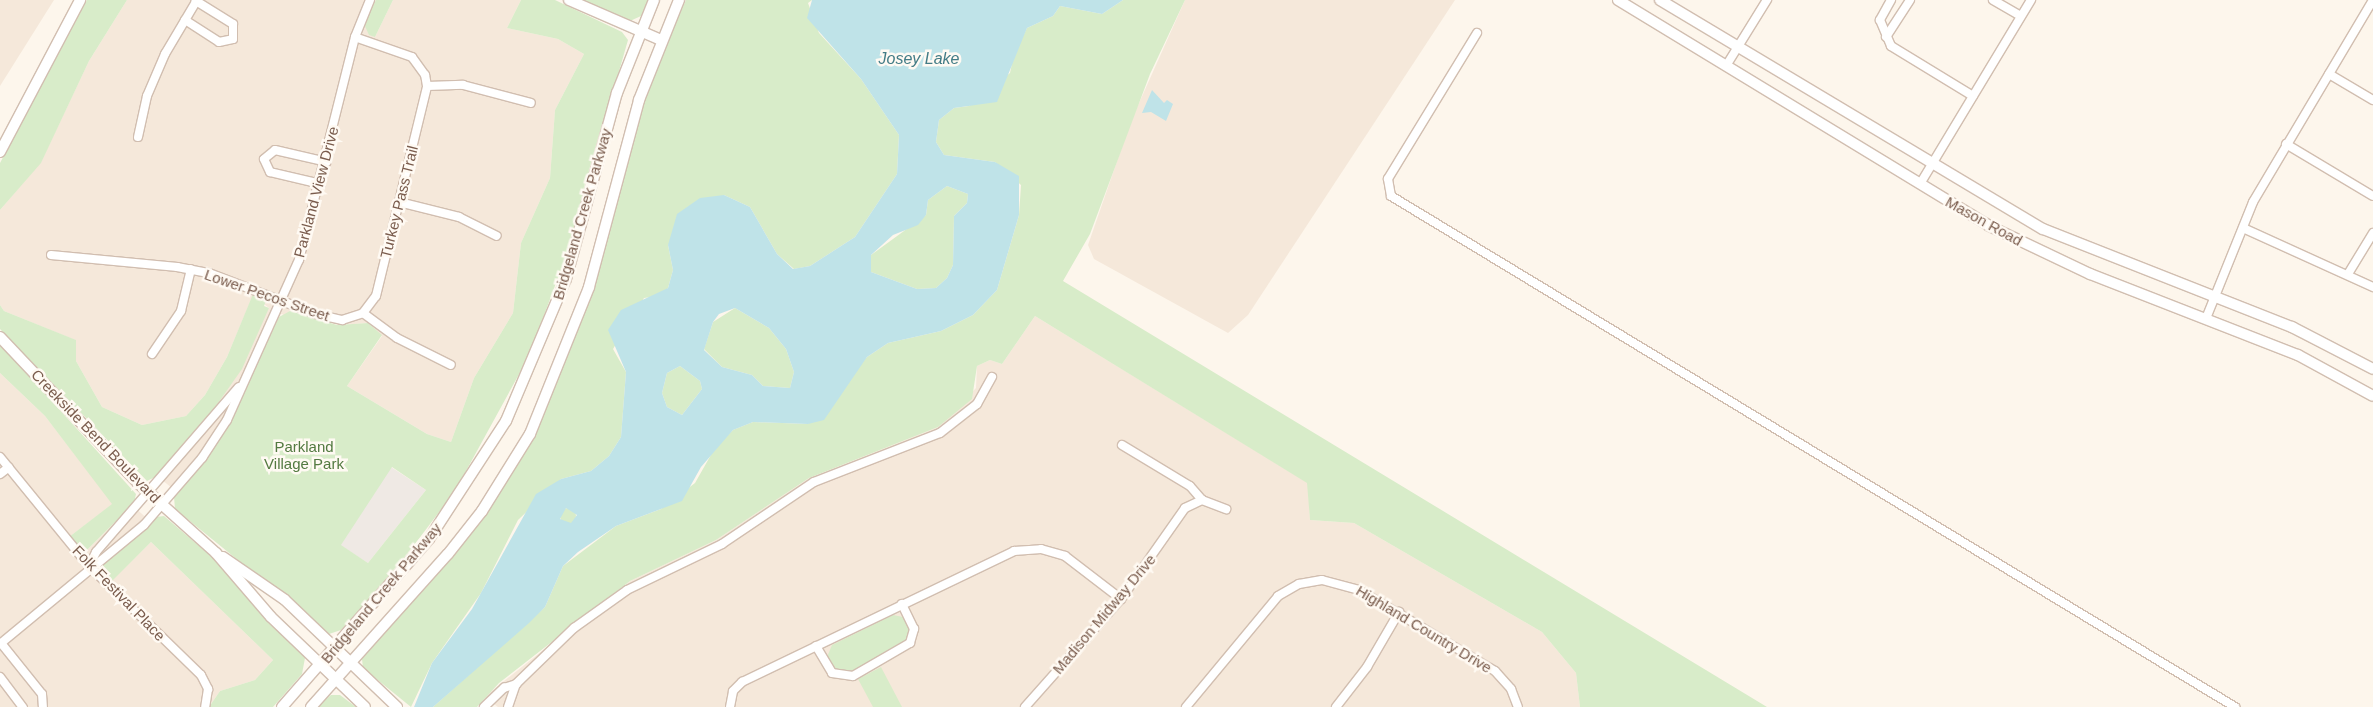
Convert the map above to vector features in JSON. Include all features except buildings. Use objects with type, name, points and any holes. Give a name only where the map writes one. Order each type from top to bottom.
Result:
[{"type":"main road","points":[[0,152],[80,0]]},
{"type":"main road","points":[[569,0],[661,40]]},
{"type":"main road","name":"Bridgeland Creek Parkway","points":[[282,707],[398,577],[461,495],[527,377],[566,279],[617,93],[639,32],[654,0]]},
{"type":"main road","name":"Bridgeland Creek Parkway","points":[[311,707],[459,540],[530,434],[589,287],[634,118],[661,40],[679,0]]},
{"type":"main road","name":"Mason Road","points":[[1618,0],[1920,184],[2039,252],[2207,316],[2298,355],[2373,396]]},
{"type":"main road","name":"Mason Road","points":[[1660,0],[2044,229],[2292,327],[2373,369]]},
{"type":"main road","name":"Creekside Bend Boulevard","points":[[0,337],[149,492],[216,553],[271,618],[365,707]]},
{"type":"main road","name":"Creekside Bend Boulevard","points":[[216,553],[285,600],[394,704]]},
{"type":"street","points":[[138,138],[147,96],[185,20],[197,0],[233,24],[233,39],[219,42],[185,20]]},
{"type":"street","name":"Parkland View Drive","points":[[0,643],[90,566],[121,545],[162,504],[202,458],[227,420],[278,299],[299,260],[327,162],[355,37],[370,0]]},
{"type":"street","points":[[1726,66],[1767,0]]},
{"type":"street","points":[[1891,0],[1880,20],[1891,46],[1972,96]]},
{"type":"street","points":[[1886,38],[1910,0]]},
{"type":"street","points":[[1993,0],[2021,16]]},
{"type":"street","points":[[1920,184],[2031,0]]},
{"type":"street","points":[[2207,316],[2243,228],[2286,144],[2371,1]]},
{"type":"street","points":[[1477,33],[1388,179],[1391,196],[2234,707]]},
{"type":"street","points":[[355,37],[412,58],[425,75],[427,86],[463,85],[530,103]]},
{"type":"street","points":[[2329,74],[2373,100]]},
{"type":"street","name":"Turkey Pass Trail","points":[[362,313],[376,296],[427,86]]},
{"type":"street","points":[[2286,144],[2373,196]]},
{"type":"street","points":[[321,184],[270,172],[264,159],[275,150],[327,162]]},
{"type":"street","points":[[399,202],[459,217],[497,236]]},
{"type":"street","points":[[2243,228],[2348,274],[2373,287]]},
{"type":"street","points":[[2348,274],[2373,233]]},
{"type":"street","name":"Lower Pecos Street","points":[[51,256],[191,269],[342,320],[362,313]]},
{"type":"street","points":[[152,354],[181,311],[191,269]]},
{"type":"street","points":[[362,313],[397,338],[452,365]]},
{"type":"street","points":[[508,707],[516,684],[560,640],[627,590],[722,544],[814,482],[940,433],[977,404],[992,377]]},
{"type":"street","name":"Parkland View Drive","points":[[90,566],[96,552],[246,378]]},
{"type":"street","points":[[1122,445],[1190,486],[1202,500],[1226,509]]},
{"type":"street","name":"Folk Festival Place","points":[[0,457],[90,566],[201,675],[208,689],[205,707]]},
{"type":"street","points":[[0,474],[9,467]]},
{"type":"street","name":"Madison Midway Drive","points":[[1025,707],[1121,599],[1185,508],[1202,500]]},
{"type":"street","points":[[730,707],[733,691],[742,682],[999,556],[1027,549],[1065,556],[1121,599]]},
{"type":"street","name":"Highland Country Drive","points":[[1186,707],[1268,607],[1289,588],[1310,581],[1334,581],[1399,612],[1495,671],[1511,689],[1518,707]]},
{"type":"street","points":[[816,646],[832,673],[853,676],[910,643],[914,629],[902,604]]},
{"type":"street","points":[[1336,707],[1367,667],[1399,612]]},
{"type":"street","points":[[0,643],[42,694],[43,707]]},
{"type":"street","points":[[0,677],[23,707]]},
{"type":"street","points":[[484,707],[504,688],[516,684]]},
{"type":"shaded area","points":[[0,0],[54,0],[0,86]]},
{"type":"shaded area","points":[[127,0],[376,0],[375,37],[393,0],[521,0],[507,28],[558,39],[584,54],[555,110],[550,178],[521,243],[513,313],[474,378],[451,442],[427,434],[347,386],[382,336],[368,323],[338,325],[290,311],[287,316],[281,314],[231,419],[177,492],[157,476],[269,308],[253,295],[227,357],[205,395],[186,416],[142,425],[102,407],[76,361],[75,340],[4,311],[0,305],[0,210],[41,162],[89,61]]},
{"type":"shaded area","points":[[1185,0],[1455,0],[1248,315],[1228,333],[1094,259],[1088,245],[1131,121]]},
{"type":"shaded area","points":[[1035,316],[1308,483],[1310,520],[1354,523],[1542,632],[1576,673],[1580,707],[498,707],[484,697],[630,581],[716,540],[809,478],[938,427],[976,388],[977,366],[990,360],[1002,364]]},
{"type":"shaded area","points":[[0,373],[45,416],[113,504],[69,537],[87,550],[132,505],[151,522],[115,553],[112,580],[151,542],[273,660],[255,680],[220,691],[209,707],[0,707]]},
{"type":"shaded area","points":[[391,467],[426,490],[368,563],[340,545]]},
{"type":"green space","points":[[87,0],[127,0],[89,61],[41,163],[0,210],[0,163]]},
{"type":"green space","points":[[376,0],[393,0],[375,37],[369,35],[364,24]]},
{"type":"green space","name":"Parkland Village Park","points":[[521,0],[555,0],[622,32],[628,40],[566,256],[529,356],[455,491],[393,573],[341,630],[329,634],[175,509],[174,497],[231,419],[279,317],[290,311],[337,325],[368,323],[382,335],[347,386],[427,434],[451,442],[474,378],[513,313],[521,243],[550,178],[555,110],[584,54],[558,39],[507,28]],"holes":[[[392,467],[426,490],[368,563],[341,545]]]},
{"type":"green space","points":[[580,0],[649,0],[641,16],[630,21]]},
{"type":"green space","points":[[686,0],[812,0],[808,3],[819,33],[861,79],[899,135],[897,174],[855,237],[810,266],[794,269],[777,254],[750,207],[724,195],[668,245],[673,270],[668,288],[658,296],[644,298],[613,349],[626,372],[621,437],[609,456],[591,471],[561,479],[518,520],[481,593],[432,663],[411,707],[363,668],[362,659],[455,552],[549,401],[597,275],[631,136],[657,64]]},
{"type":"green space","points":[[1123,0],[1185,0],[1150,74],[1090,234],[1063,281],[1767,707],[1580,707],[1576,673],[1542,632],[1354,523],[1310,520],[1307,483],[1035,316],[1002,364],[990,360],[977,366],[972,399],[938,427],[809,478],[716,540],[630,581],[499,683],[477,707],[433,707],[545,607],[563,566],[616,526],[661,509],[695,483],[716,446],[733,430],[753,422],[808,424],[867,357],[888,343],[941,331],[973,315],[997,290],[1019,215],[1021,185],[995,162],[944,155],[936,142],[939,120],[954,108],[969,106],[1010,73],[1014,54],[1027,28],[1053,16],[1060,6],[1102,14]]},
{"type":"green space","points":[[947,186],[968,194],[967,203],[954,216],[953,265],[947,278],[936,288],[917,289],[871,272],[871,255],[926,215],[928,200]]},
{"type":"green space","points":[[253,294],[266,301],[264,306],[269,308],[242,369],[199,430],[157,476],[147,481],[0,329],[0,305],[4,311],[76,340],[76,361],[102,407],[142,425],[186,416],[205,395],[227,357]]},
{"type":"green space","points":[[735,308],[769,328],[786,349],[794,372],[790,388],[763,386],[752,375],[722,367],[704,349],[713,322]]},
{"type":"green space","points":[[0,344],[136,494],[134,503],[87,550],[79,549],[69,537],[112,504],[45,416],[0,373]]},
{"type":"green space","points":[[680,366],[700,381],[702,389],[682,415],[667,407],[662,393],[667,373]]},
{"type":"green space","points":[[568,508],[574,510],[576,516],[574,522],[568,524],[562,522],[560,516],[562,510]]},
{"type":"green space","points":[[164,516],[213,558],[305,658],[302,674],[273,707],[209,707],[220,691],[255,680],[273,660],[151,542],[112,581],[104,572],[103,564],[156,517]]},
{"type":"green space","points":[[893,615],[903,617],[910,630],[905,643],[849,673],[833,668],[827,657],[832,645]]},
{"type":"green space","points":[[881,667],[902,707],[873,707],[858,679]]},
{"type":"green space","points":[[331,695],[340,695],[356,707],[317,707]]},
{"type":"water","name":"Josey Lake","points":[[812,0],[1123,0],[1102,14],[1060,6],[1053,16],[1027,28],[997,102],[954,108],[939,120],[936,142],[944,155],[995,162],[1019,176],[1019,215],[997,290],[973,315],[941,331],[888,343],[867,357],[824,420],[808,424],[753,422],[733,430],[701,467],[682,501],[616,526],[578,552],[563,566],[545,607],[529,623],[433,707],[414,707],[432,663],[472,609],[536,494],[561,479],[591,471],[609,456],[621,437],[626,372],[608,330],[621,310],[668,288],[673,270],[668,245],[677,214],[700,198],[724,195],[750,207],[777,254],[793,269],[810,266],[855,237],[897,174],[899,135],[861,79],[807,18]],"holes":[[[947,186],[968,194],[967,203],[954,216],[953,265],[947,278],[936,288],[917,289],[871,272],[871,255],[893,235],[918,225],[926,215],[928,200]],[[735,308],[769,328],[786,349],[794,372],[790,388],[763,386],[752,375],[722,367],[704,350],[713,322],[719,314]],[[680,366],[700,381],[702,389],[682,415],[667,407],[662,393],[667,373]],[[566,508],[577,515],[571,523],[560,519]]]},
{"type":"water","points":[[1152,90],[1164,103],[1167,100],[1173,104],[1166,121],[1151,112],[1142,113]]}]
